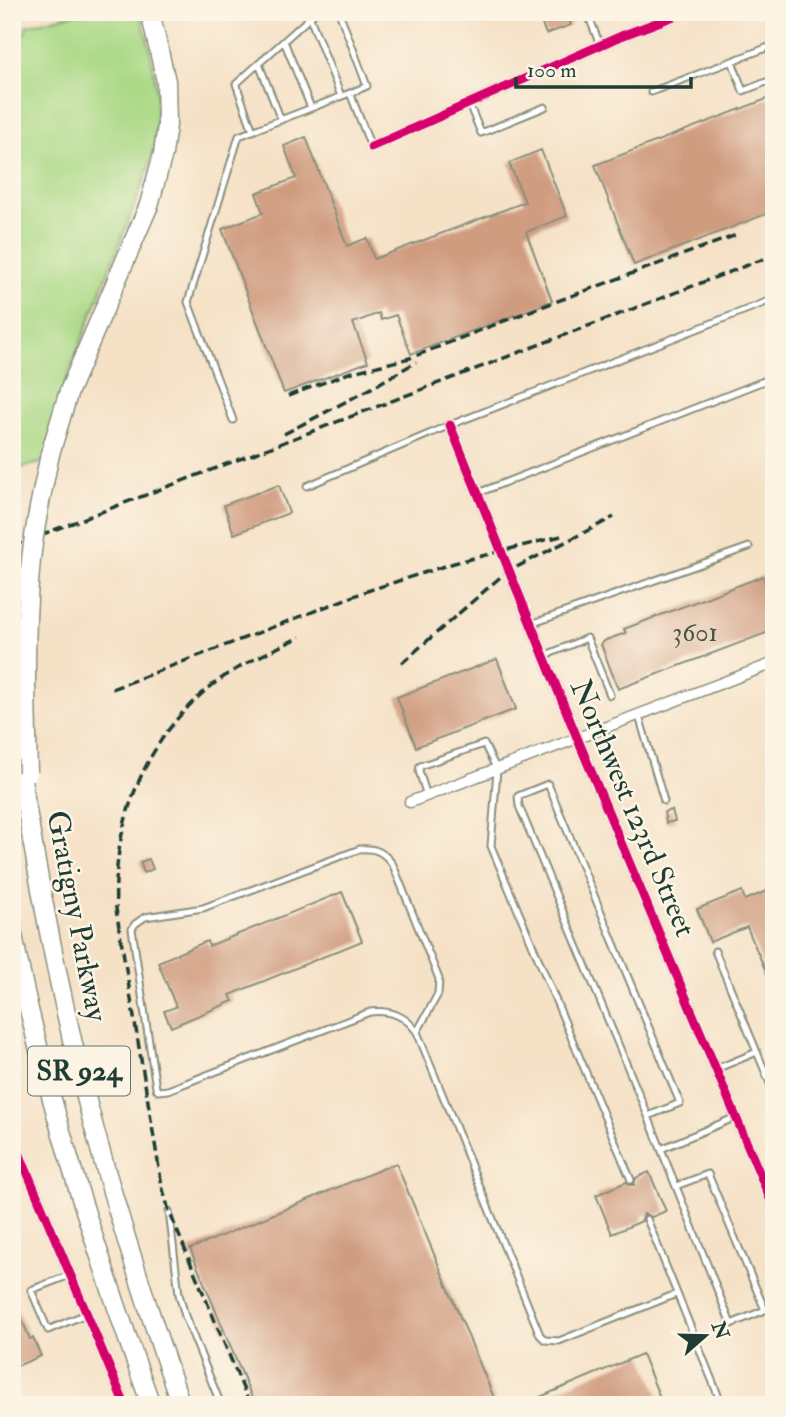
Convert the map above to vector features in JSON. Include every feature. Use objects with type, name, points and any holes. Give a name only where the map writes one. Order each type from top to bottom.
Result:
[{"type":"highway","points":[[25,772],[26,637],[30,569],[50,454],[69,391],[144,215],[163,154],[167,125],[166,82],[150,12]]},
{"type":"highway","points":[[12,717],[25,772]]},
{"type":"highway","name":"Gratigny Parkway","points":[[25,772],[30,825],[51,943],[82,1081],[120,1221],[181,1405]]},
{"type":"highway","name":"SR 924","points":[[12,930],[48,1084],[84,1207],[151,1405]]},
{"type":"street","points":[[372,147],[669,15],[685,12]]},
{"type":"street","name":"Northwest 123rd Street","points":[[450,425],[736,1117],[769,1181],[774,1208]]},
{"type":"street","points":[[410,802],[774,663]]},
{"type":"street","points":[[12,1136],[125,1405]]},
{"type":"lane","points":[[253,131],[236,85],[316,12]]},
{"type":"lane","points":[[233,420],[188,302],[239,136],[367,86],[339,12]]},
{"type":"lane","points":[[587,12],[600,45]]},
{"type":"lane","points":[[310,18],[341,96]]},
{"type":"lane","points":[[284,41],[311,108]]},
{"type":"lane","points":[[651,92],[774,45]]},
{"type":"lane","points":[[732,61],[743,91],[774,79]]},
{"type":"lane","points":[[259,64],[281,120]]},
{"type":"lane","points":[[350,93],[372,147]]},
{"type":"lane","points":[[469,104],[481,133],[545,107]]},
{"type":"lane","points":[[307,486],[450,425],[774,299]]},
{"type":"lane","points":[[478,493],[774,377]]},
{"type":"lane","points":[[530,624],[749,547]]},
{"type":"lane","points":[[544,656],[587,638],[610,695]]},
{"type":"lane","points":[[639,716],[664,801]]},
{"type":"lane","points":[[427,796],[419,771],[420,766],[484,744],[497,770],[491,846],[631,1180]]},
{"type":"lane","points":[[648,1116],[680,1103],[548,784],[518,796],[519,806],[732,1324],[765,1310],[708,1174],[676,1186]]},
{"type":"lane","points":[[417,1031],[438,994],[439,979],[393,865],[376,849],[360,849],[203,908],[145,917],[132,929],[158,1091],[168,1090],[370,1012],[399,1015],[408,1020],[417,1031],[540,1335],[545,1340],[559,1341],[676,1294]]},
{"type":"lane","points":[[715,951],[774,1093]]},
{"type":"lane","points":[[716,1069],[757,1052]]},
{"type":"lane","points":[[661,1149],[736,1117]]},
{"type":"lane","points":[[169,1211],[182,1305],[221,1405]]},
{"type":"lane","points":[[647,1219],[723,1405]]},
{"type":"lane","points":[[70,1275],[31,1290],[48,1330],[87,1314]]},
{"type":"green space","points":[[80,12],[140,12],[154,72],[156,133],[147,173],[67,378],[45,462],[12,470],[12,35],[26,33],[26,26]]},
{"type":"building","points":[[537,12],[566,12],[571,25],[546,34]]},
{"type":"building","points":[[769,98],[774,110],[774,211],[634,265],[595,165]]},
{"type":"building","points":[[306,137],[347,246],[367,238],[374,259],[525,202],[509,163],[541,150],[567,216],[526,232],[552,301],[411,354],[396,315],[381,320],[379,313],[353,323],[368,362],[284,393],[222,229],[263,213],[256,193],[296,178],[284,146]]},
{"type":"building","points":[[279,485],[289,513],[234,534],[224,505]]},
{"type":"building","points":[[763,576],[774,605],[774,630],[618,689],[601,644],[606,640],[626,633],[624,629]]},
{"type":"building","points":[[497,659],[516,709],[416,747],[397,697]]},
{"type":"building","points":[[672,810],[675,821],[666,823],[664,812]]},
{"type":"building","points":[[149,859],[153,869],[144,873],[140,862]]},
{"type":"building","points":[[774,888],[774,991],[747,927],[710,942],[697,909],[742,891],[745,900]]},
{"type":"building","points":[[342,892],[362,941],[230,995],[233,1001],[171,1027],[164,1011],[176,1007],[158,962],[207,941],[209,946]]},
{"type":"building","points":[[396,1163],[497,1405],[255,1405],[190,1249]]},
{"type":"building","points":[[649,1172],[666,1211],[652,1217],[644,1214],[642,1221],[612,1234],[596,1195],[626,1182],[634,1185],[636,1178]]},
{"type":"building","points":[[12,1297],[30,1339],[33,1338],[41,1356],[12,1368]]},
{"type":"building","points":[[642,1354],[663,1405],[521,1405]]},
{"type":"railway","points":[[288,396],[349,373],[410,358],[739,234]]},
{"type":"railway","points":[[12,546],[774,255]]},
{"type":"railway","points":[[284,434],[416,362]]},
{"type":"railway","points":[[402,663],[505,573],[614,517]]},
{"type":"railway","points":[[112,689],[364,592],[454,563],[561,536]]},
{"type":"railway","points":[[250,1405],[169,1211],[162,1186],[116,909],[116,877],[127,814],[152,755],[169,729],[190,704],[215,683],[300,637]]},
{"type":"cycle path","points":[[371,147],[621,36],[685,12]]},
{"type":"cycle path","points":[[450,425],[578,740],[774,1208]]},
{"type":"cycle path","points":[[12,1136],[125,1405]]}]
